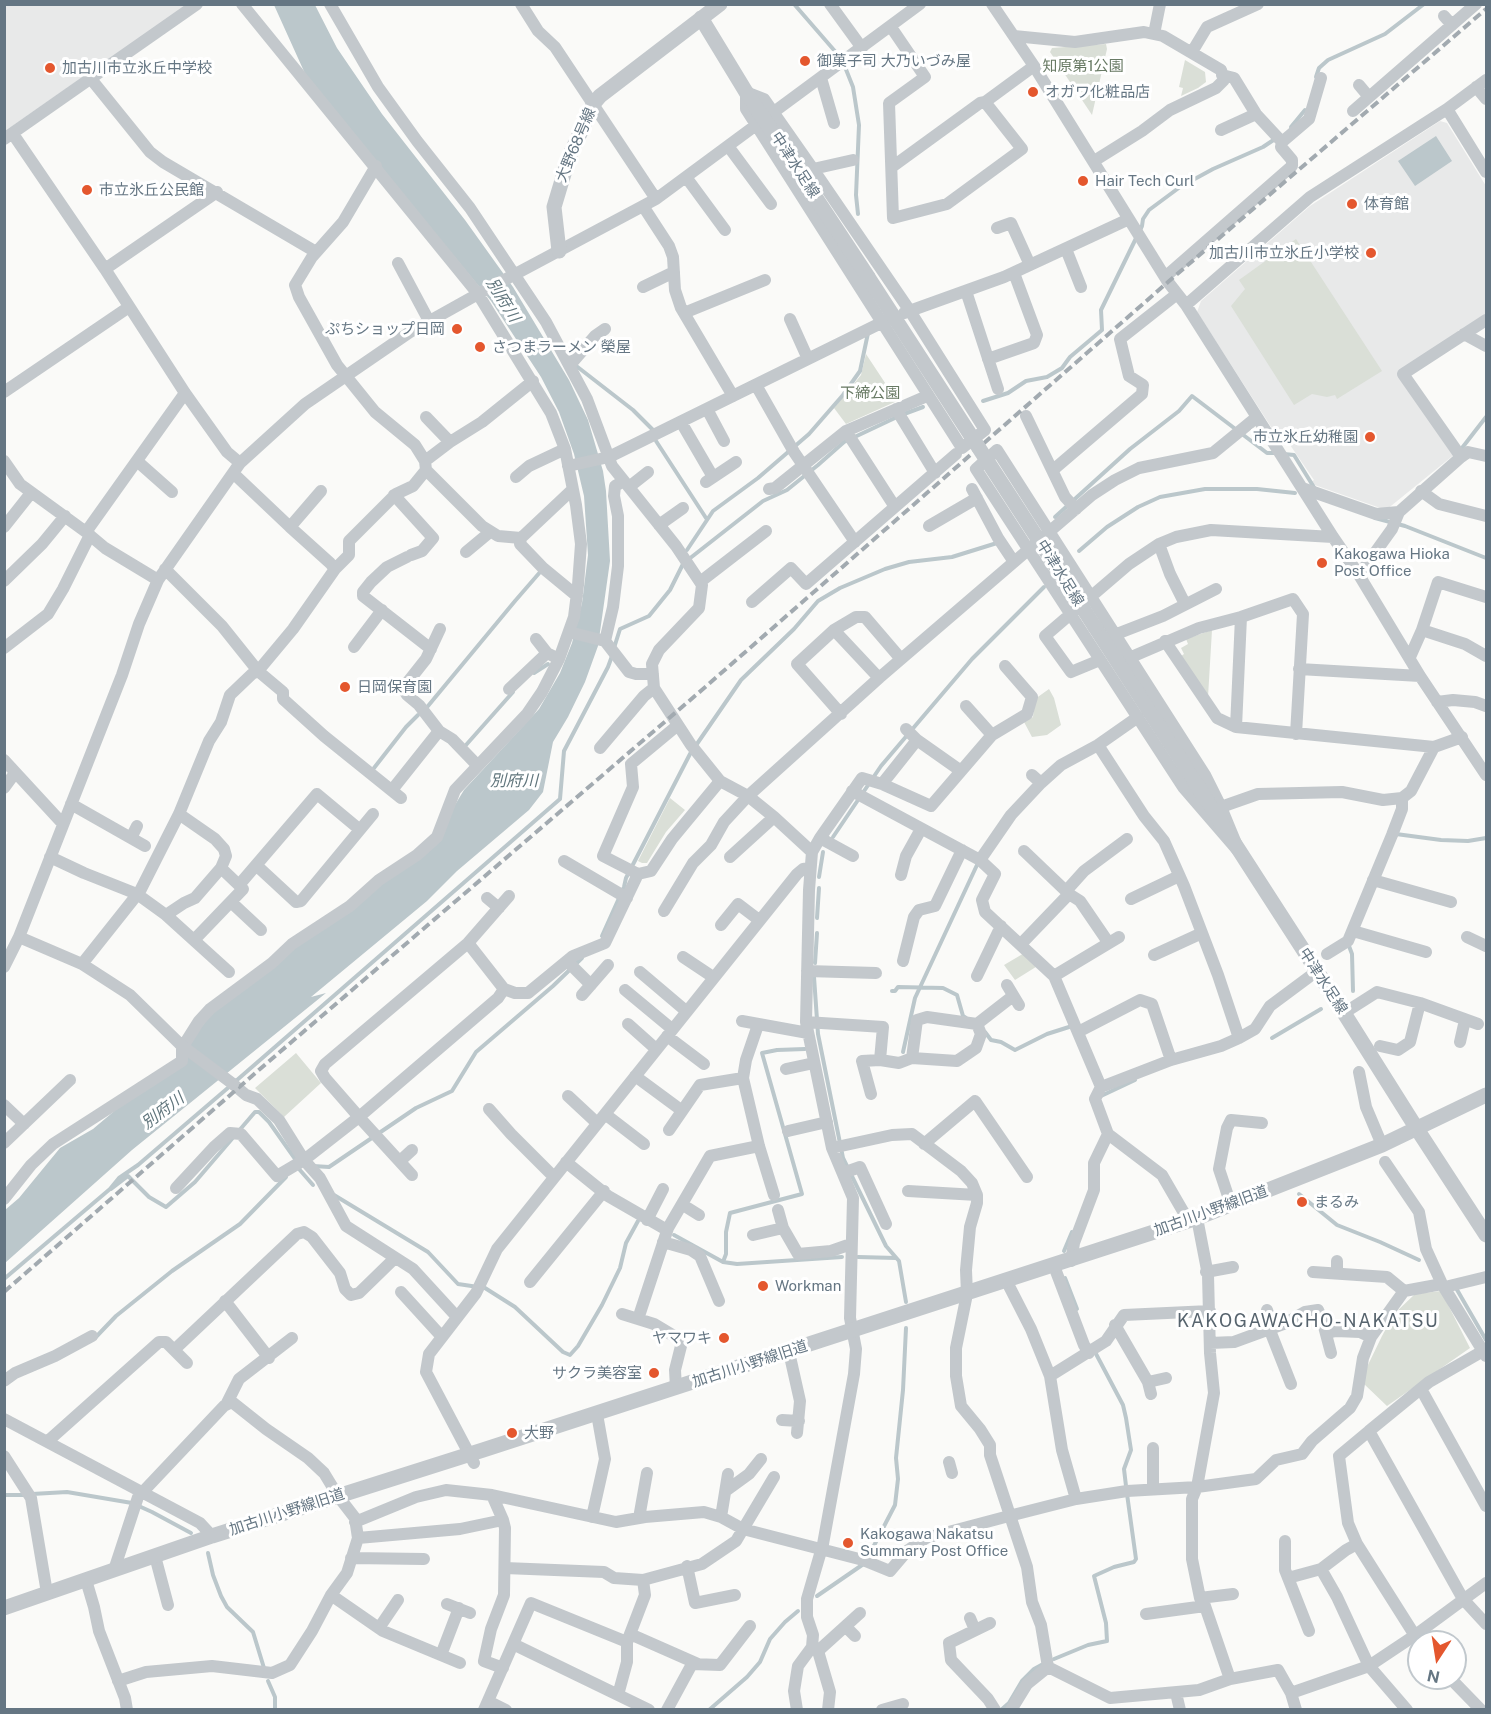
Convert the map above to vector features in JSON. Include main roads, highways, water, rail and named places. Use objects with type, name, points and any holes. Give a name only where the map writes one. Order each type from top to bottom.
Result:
[{"type":"water","name":"別府川","points":[[274,5],[315,5],[337,48],[382,114],[465,220],[513,287],[569,380],[588,420],[603,471],[606,491],[610,561],[598,646],[585,682],[553,742],[543,792],[529,810],[457,871],[427,901],[311,997],[326,993],[132,1150],[5,1263],[5,1210],[19,1198],[60,1148],[93,1129],[176,1059],[217,1007],[294,947],[427,851],[464,790],[539,709],[560,673],[572,643],[582,603],[588,555],[584,496],[574,454],[559,412],[541,377],[491,301],[307,78]]},
{"type":"water","points":[[1436,136],[1452,161],[1415,186],[1398,161]]},
{"type":"waterway","points":[[794,4],[840,57]]},
{"type":"waterway","points":[[1316,77],[1319,68],[1328,60],[1385,34],[1424,4]]},
{"type":"waterway","points":[[845,67],[853,87],[859,125],[856,195],[858,214]]},
{"type":"waterway","points":[[1291,127],[1305,110]]},
{"type":"waterway","points":[[983,401],[1008,393],[1026,381],[1047,377],[1062,368],[1070,357],[1102,330],[1101,310],[1149,210],[1180,187],[1275,139]]},
{"type":"waterway","points":[[687,550],[713,511],[758,478],[809,434],[843,395],[860,371],[868,333]]},
{"type":"waterway","points":[[575,365],[633,410],[654,431]]},
{"type":"waterway","points":[[1055,517],[1130,449],[1179,411],[1192,396],[1267,453],[1277,453]]},
{"type":"waterway","points":[[904,414],[923,407]]},
{"type":"waterway","points":[[689,559],[763,501],[787,490],[844,442],[897,417]]},
{"type":"waterway","points":[[1462,448],[1486,417]]},
{"type":"waterway","points":[[656,441],[706,518]]},
{"type":"waterway","points":[[1284,454],[1294,455],[1315,489]]},
{"type":"waterway","points":[[1079,551],[1107,527],[1138,507],[1160,497],[1205,489],[1257,489],[1295,493]]},
{"type":"waterway","points":[[1375,518],[1405,526],[1486,558]]},
{"type":"waterway","points":[[602,936],[626,878],[690,754],[741,680],[794,629],[818,601],[840,588],[885,569],[909,562],[952,557],[997,543]]},
{"type":"waterway","points":[[614,648],[620,629],[649,616],[670,590],[683,564]]},
{"type":"waterway","points":[[428,706],[541,571]]},
{"type":"waterway","points":[[833,837],[881,766],[972,659],[1044,587]]},
{"type":"waterway","points":[[4,1279],[560,799],[564,751],[612,656]]},
{"type":"waterway","points":[[534,673],[548,664]]},
{"type":"waterway","points":[[466,745],[513,692]]},
{"type":"waterway","points":[[374,768],[418,715]]},
{"type":"waterway","points":[[1396,834],[1441,840],[1468,841],[1486,838]]},
{"type":"waterway","points":[[819,877],[823,852]]},
{"type":"waterway","points":[[903,1052],[915,998],[977,865]]},
{"type":"waterway","points":[[817,918],[819,888]]},
{"type":"waterway","points":[[815,963],[817,933]]},
{"type":"waterway","points":[[1349,946],[1352,954],[1353,991]]},
{"type":"waterway","points":[[313,1166],[329,1167],[416,1108],[452,1091],[476,1052],[582,958]]},
{"type":"waterway","points":[[814,977],[818,1034],[843,1158],[886,1246],[899,1261],[906,1302]]},
{"type":"waterway","points":[[892,991],[898,987],[943,988],[957,995],[963,1016],[966,1018]]},
{"type":"waterway","points":[[1272,1038],[1321,1009]]},
{"type":"waterway","points":[[985,1032],[991,1040],[1001,1042],[1015,1050],[1047,1034],[1069,1027]]},
{"type":"waterway","points":[[723,1262],[726,1254],[726,1232],[730,1213],[802,1194],[762,1053],[805,1049]]},
{"type":"waterway","points":[[1101,1096],[1135,1080]]},
{"type":"waterway","points":[[111,1189],[128,1176],[149,1197],[166,1207],[195,1182],[255,1112],[259,1112],[269,1122],[298,1163]]},
{"type":"waterway","points":[[300,1166],[299,1169],[313,1185]]},
{"type":"waterway","points":[[95,1338],[116,1316],[172,1271],[240,1224],[286,1177]]},
{"type":"waterway","points":[[1299,1194],[1337,1225],[1419,1260]]},
{"type":"waterway","points":[[334,1195],[428,1252],[458,1284],[485,1288],[515,1307],[563,1352],[570,1355],[578,1346],[602,1305],[620,1268],[626,1243],[638,1221]]},
{"type":"waterway","points":[[1064,1251],[1072,1232]]},
{"type":"waterway","points":[[674,1235],[723,1262],[737,1264],[842,1257]]},
{"type":"waterway","points":[[858,1257],[896,1258]]},
{"type":"waterway","points":[[1065,1278],[1077,1309]]},
{"type":"waterway","points":[[1456,1288],[1486,1340]]},
{"type":"waterway","points":[[817,1596],[865,1563],[895,1505],[898,1479],[896,1458],[906,1328]]},
{"type":"waterway","points":[[1095,1352],[1123,1405],[1131,1450],[1124,1469],[1126,1486]]},
{"type":"waterway","points":[[32,1494],[67,1492],[132,1503],[191,1533]]},
{"type":"waterway","points":[[1054,1659],[1088,1645],[1107,1641],[1106,1623],[1094,1576],[1114,1567],[1134,1562],[1136,1559],[1127,1494]]},
{"type":"waterway","points":[[4,1495],[25,1495]]},
{"type":"waterway","points":[[208,1553],[221,1596],[227,1607],[253,1632],[264,1668]]},
{"type":"waterway","points":[[709,1710],[747,1677],[760,1662],[770,1639],[798,1611]]},
{"type":"waterway","points":[[1001,1710],[1009,1703],[1022,1681],[1034,1669],[1045,1663]]},
{"type":"waterway","points":[[268,1681],[275,1697],[275,1710]]},
{"type":"railway","points":[[4,1292],[1486,9]]},
{"type":"place","name":"御菓子司 大乃いづみ屋","points":[[805,61]]},
{"type":"place","name":"加古川市立氷丘中学校","points":[[50,68]]},
{"type":"place","name":"オガワ化粧品店","points":[[1033,92]]},
{"type":"place","name":"Hair Tech Curl","points":[[1083,181]]},
{"type":"place","name":"市立氷丘公民館","points":[[87,190]]},
{"type":"place","name":"体育館","points":[[1352,204]]},
{"type":"place","name":"加古川市立氷丘小学校","points":[[1371,253]]},
{"type":"place","name":"ぷちショップ日岡","points":[[457,329]]},
{"type":"place","name":"さつまラーメン 榮屋","points":[[480,347]]},
{"type":"place","name":"市立氷丘幼稚園","points":[[1370,437]]},
{"type":"place","name":"Kakogawa Hioka Post Office","points":[[1322,563]]},
{"type":"place","name":"日岡保育園","points":[[345,687]]},
{"type":"place","name":"まるみ","points":[[1302,1202]]},
{"type":"place","name":"Workman","points":[[763,1286]]},
{"type":"place","name":"ヤマワキ","points":[[724,1338]]},
{"type":"place","name":"サクラ美容室","points":[[654,1373]]},
{"type":"place","name":"大野","points":[[512,1433]]},
{"type":"place","name":"Kakogawa Nakatsu Summary Post Office","points":[[848,1543]]},
{"type":"district","name":"KAKOGAWACHO-NAKATSU","points":[[1308,1321]]},
{"type":"park label","name":"知原第1公園","points":[[1083,66]]},
{"type":"park label","name":"下締公園","points":[[870,393]]}]
